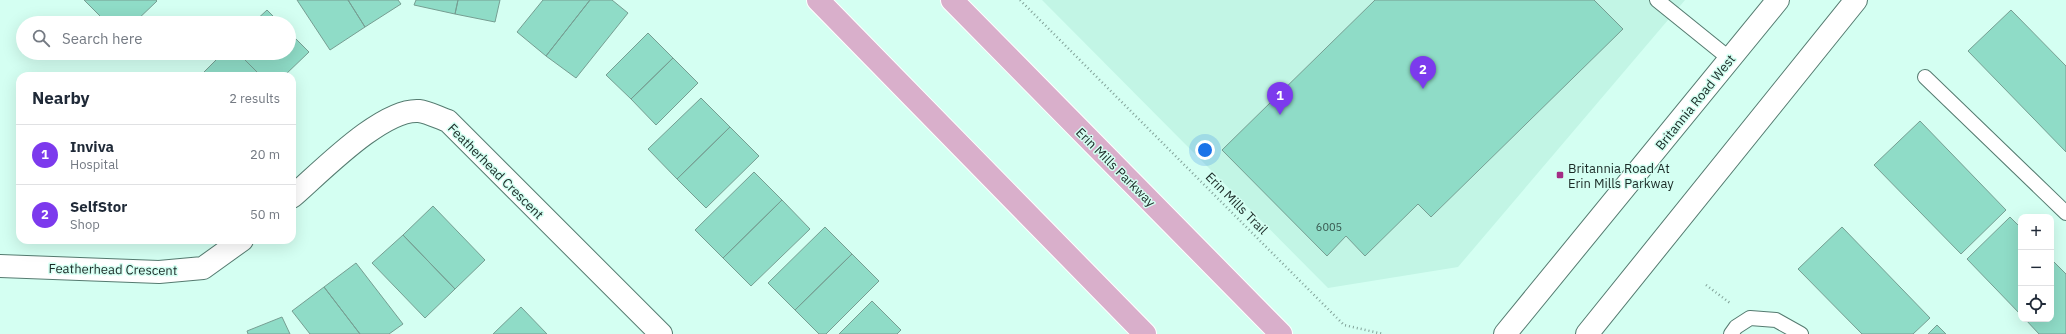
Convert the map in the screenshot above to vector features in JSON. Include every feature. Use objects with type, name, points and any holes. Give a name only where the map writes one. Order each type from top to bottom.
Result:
[{"type":"main road","points":[[818,0],[1145,334]]},
{"type":"main road","name":"Erin Mills Parkway","points":[[952,0],[1281,334]]},
{"type":"main road","name":"Britannia Road West","points":[[1505,334],[1778,0]]},
{"type":"main road","points":[[1587,334],[1856,0]]},
{"type":"main road","name":"Featherhead Crescent","points":[[296,194],[370,130],[394,116],[419,111],[448,121],[661,334]]},
{"type":"main road","name":"Featherhead Crescent","points":[[0,266],[159,272],[203,268],[236,244]]},
{"type":"lane","points":[[1657,0],[1730,59]]},
{"type":"lane","points":[[1925,77],[2066,213]]},
{"type":"lane","points":[[1731,334],[1736,327],[1750,318],[1776,320],[1801,334]]},
{"type":"path","name":"Erin Mills Trail","points":[[1020,0],[1344,325],[1383,334]]},
{"type":"shaded area","points":[[1042,0],[1685,0],[1458,267],[1328,288]]},
{"type":"building","points":[[84,0],[157,1],[141,16],[100,16]]},
{"type":"building","points":[[297,0],[348,0],[365,27],[330,50]]},
{"type":"building","points":[[348,0],[398,0],[401,4],[365,27]]},
{"type":"building","points":[[416,0],[458,0],[455,14],[414,5]]},
{"type":"building","points":[[458,0],[500,0],[495,22],[455,14]]},
{"type":"building","points":[[543,0],[590,0],[546,56],[517,32]]},
{"type":"building","points":[[590,0],[612,0],[628,13],[576,78],[546,56]]},
{"type":"building","points":[[1375,0],[1594,0],[1623,29],[1431,217],[1418,204],[1365,256],[1346,236],[1327,256],[1222,150]]},
{"type":"building","points":[[267,10],[273,16],[261,16]]},
{"type":"building","points":[[2011,10],[2066,66],[2066,152],[1968,51]]},
{"type":"building","points":[[648,33],[673,58],[631,99],[606,75]]},
{"type":"building","points":[[296,39],[309,52],[288,72],[257,72],[245,60],[296,60]]},
{"type":"building","points":[[673,58],[698,83],[656,125],[631,99]]},
{"type":"building","points":[[216,60],[245,60],[257,72],[204,72]]},
{"type":"building","points":[[701,98],[730,127],[677,179],[648,149]]},
{"type":"building","points":[[1920,121],[2006,210],[1961,254],[1874,165]]},
{"type":"building","points":[[730,127],[759,156],[706,208],[677,179]]},
{"type":"building","points":[[754,172],[782,200],[723,258],[695,230]]},
{"type":"building","points":[[782,200],[810,229],[751,286],[723,258]]},
{"type":"building","points":[[433,206],[485,260],[455,289],[403,235]]},
{"type":"building","points":[[2010,217],[2018,225],[2018,312],[1967,259]]},
{"type":"building","points":[[825,227],[852,254],[795,310],[768,283]]},
{"type":"building","points":[[1842,227],[1930,318],[1913,334],[1862,334],[1798,269]]},
{"type":"building","points":[[403,235],[455,289],[425,318],[372,263]]},
{"type":"building","points":[[852,254],[879,281],[826,334],[819,334],[795,310]]},
{"type":"building","points":[[2054,262],[2066,274],[2066,334],[2039,334],[2028,322],[2054,322]]},
{"type":"building","points":[[356,263],[403,324],[389,334],[360,334],[324,287]]},
{"type":"building","points":[[324,287],[360,334],[310,334],[292,311]]},
{"type":"building","points":[[872,301],[901,330],[897,334],[839,334]]},
{"type":"building","points":[[521,307],[547,334],[493,334]]},
{"type":"building","points":[[282,317],[290,334],[248,334],[247,331]]},
{"type":"building","points":[[1937,325],[1946,334],[1928,334]]},
{"type":"place","name":"SelfStor","points":[[1423,89]]},
{"type":"place","name":"Inviva","points":[[1280,115]]},
{"type":"place","name":"Britannia Road At Erin Mills Parkway","points":[[1560,175]]}]
